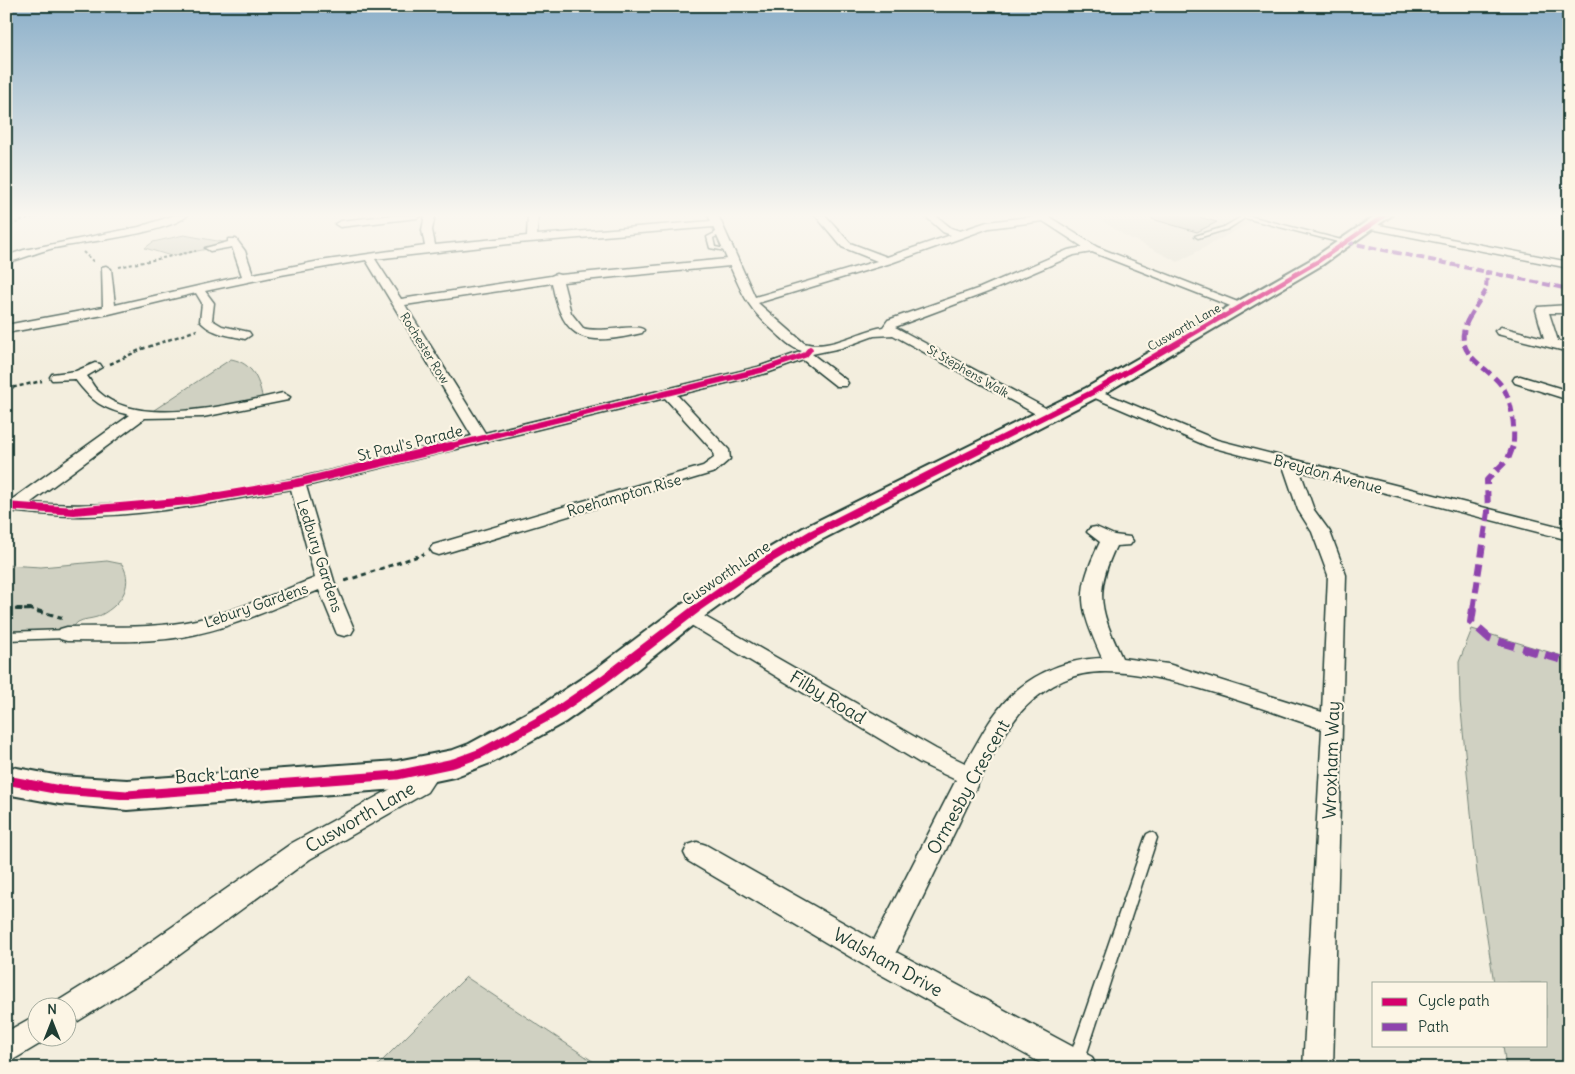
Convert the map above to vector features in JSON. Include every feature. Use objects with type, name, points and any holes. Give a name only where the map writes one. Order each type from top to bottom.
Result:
[{"type":"street","points":[[244,265],[248,279]]},
{"type":"street","points":[[6,329],[109,310],[248,279],[321,265]]},
{"type":"street","name":"Rochester Row","points":[[374,265],[481,440]]},
{"type":"street","points":[[397,303],[464,290],[661,265]]},
{"type":"street","points":[[736,265],[751,301],[758,312],[841,383]]},
{"type":"street","points":[[751,301],[772,297],[873,265]]},
{"type":"street","name":"St Paul's Parade","points":[[10,506],[74,511],[104,510],[189,501],[297,483],[481,440],[762,370],[807,352],[876,330],[888,329],[892,324],[900,320],[984,290],[1042,265]]},
{"type":"street","points":[[1135,265],[1242,306]]},
{"type":"street","name":"Cusworth Lane","points":[[78,1005],[142,965],[301,851],[419,785],[430,769],[481,753],[554,713],[604,679],[688,614],[753,569],[812,534],[1093,392],[1242,306],[1308,265]]},
{"type":"street","points":[[106,269],[109,310]]},
{"type":"street","points":[[556,277],[562,307],[566,318],[573,328],[595,336],[641,329]]},
{"type":"street","points":[[199,290],[208,303],[206,321],[228,332],[245,335]]},
{"type":"street","points":[[1552,344],[1542,310],[1569,309]]},
{"type":"street","name":"St Stephens Walk","points":[[888,329],[903,333],[985,382],[1048,415]]},
{"type":"street","points":[[1501,331],[1569,348]]},
{"type":"street","points":[[57,377],[79,375],[95,367]]},
{"type":"street","points":[[79,375],[84,386],[105,404],[142,414],[206,413],[283,397]]},
{"type":"street","points":[[1520,380],[1567,402]]},
{"type":"street","name":"Breydon Avenue","points":[[1093,392],[1197,438],[1290,464],[1569,534]]},
{"type":"street","name":"Roehampton Rise","points":[[439,549],[710,470],[722,459],[721,450],[668,393]]},
{"type":"street","points":[[10,506],[142,414]]},
{"type":"street","name":"Wroxham Way","points":[[1290,464],[1306,510],[1321,532],[1337,575],[1333,724],[1318,1068]]},
{"type":"street","name":"Ledbury Gardens","points":[[297,483],[326,584],[344,629]]},
{"type":"street","points":[[1110,538],[1094,574],[1092,604],[1097,625],[1115,665]]},
{"type":"street","name":"Lebury Gardens","points":[[67,634],[150,632],[194,627],[218,621],[326,584]]},
{"type":"street","name":"Filby Road","points":[[688,614],[928,756],[970,776]]},
{"type":"street","name":"Ormesby Crescent","points":[[879,958],[970,776],[1006,715],[1034,688],[1062,672],[1085,666],[1115,665],[1168,672],[1333,724]]},
{"type":"street","name":"Back Lane","points":[[6,780],[60,790],[127,795],[397,775],[430,769]]},
{"type":"street","name":"Walsham Drive","points":[[697,853],[879,958],[1078,1066]]},
{"type":"street","points":[[6,1049],[28,1036]]},
{"type":"lane","points":[[6,636],[67,634]]},
{"type":"lane","points":[[1078,1066],[1151,838]]},
{"type":"path","points":[[97,265],[106,269],[125,265]]},
{"type":"path","points":[[95,367],[118,362],[142,349],[212,325]]},
{"type":"path","points":[[6,389],[57,377]]},
{"type":"path","points":[[326,584],[439,549]]},
{"type":"path","points":[[6,609],[30,609],[78,622],[67,634]]},
{"type":"shaded area","points":[[231,359],[245,364],[254,374],[260,387],[263,402],[242,407],[148,414]]},
{"type":"shaded area","points":[[107,561],[122,564],[126,572],[127,581],[123,595],[112,608],[97,617],[78,622],[67,634],[6,636],[6,565],[41,567]]},
{"type":"shaded area","points":[[1472,629],[1569,658],[1569,1068],[1506,1068],[1503,1046],[1548,1046],[1548,982],[1494,982],[1477,873],[1460,701],[1459,662]]},
{"type":"shaded area","points":[[466,977],[603,1068],[375,1068]]},
{"type":"marked path","points":[[1455,265],[1487,272]]},
{"type":"marked path","points":[[1569,289],[1487,272],[1486,290],[1463,330],[1463,339],[1470,356],[1505,391],[1514,430],[1513,446],[1510,455],[1487,480],[1488,512],[1471,622],[1490,639],[1569,662]]},
{"type":"cycle path","points":[[6,780],[60,790],[127,795],[397,775],[454,763],[481,753],[554,713],[604,679],[688,614],[753,569],[812,534],[1093,392],[1312,265]]},
{"type":"cycle path","points":[[6,506],[74,511],[104,510],[189,501],[297,483],[762,370],[805,355],[810,349]]}]
